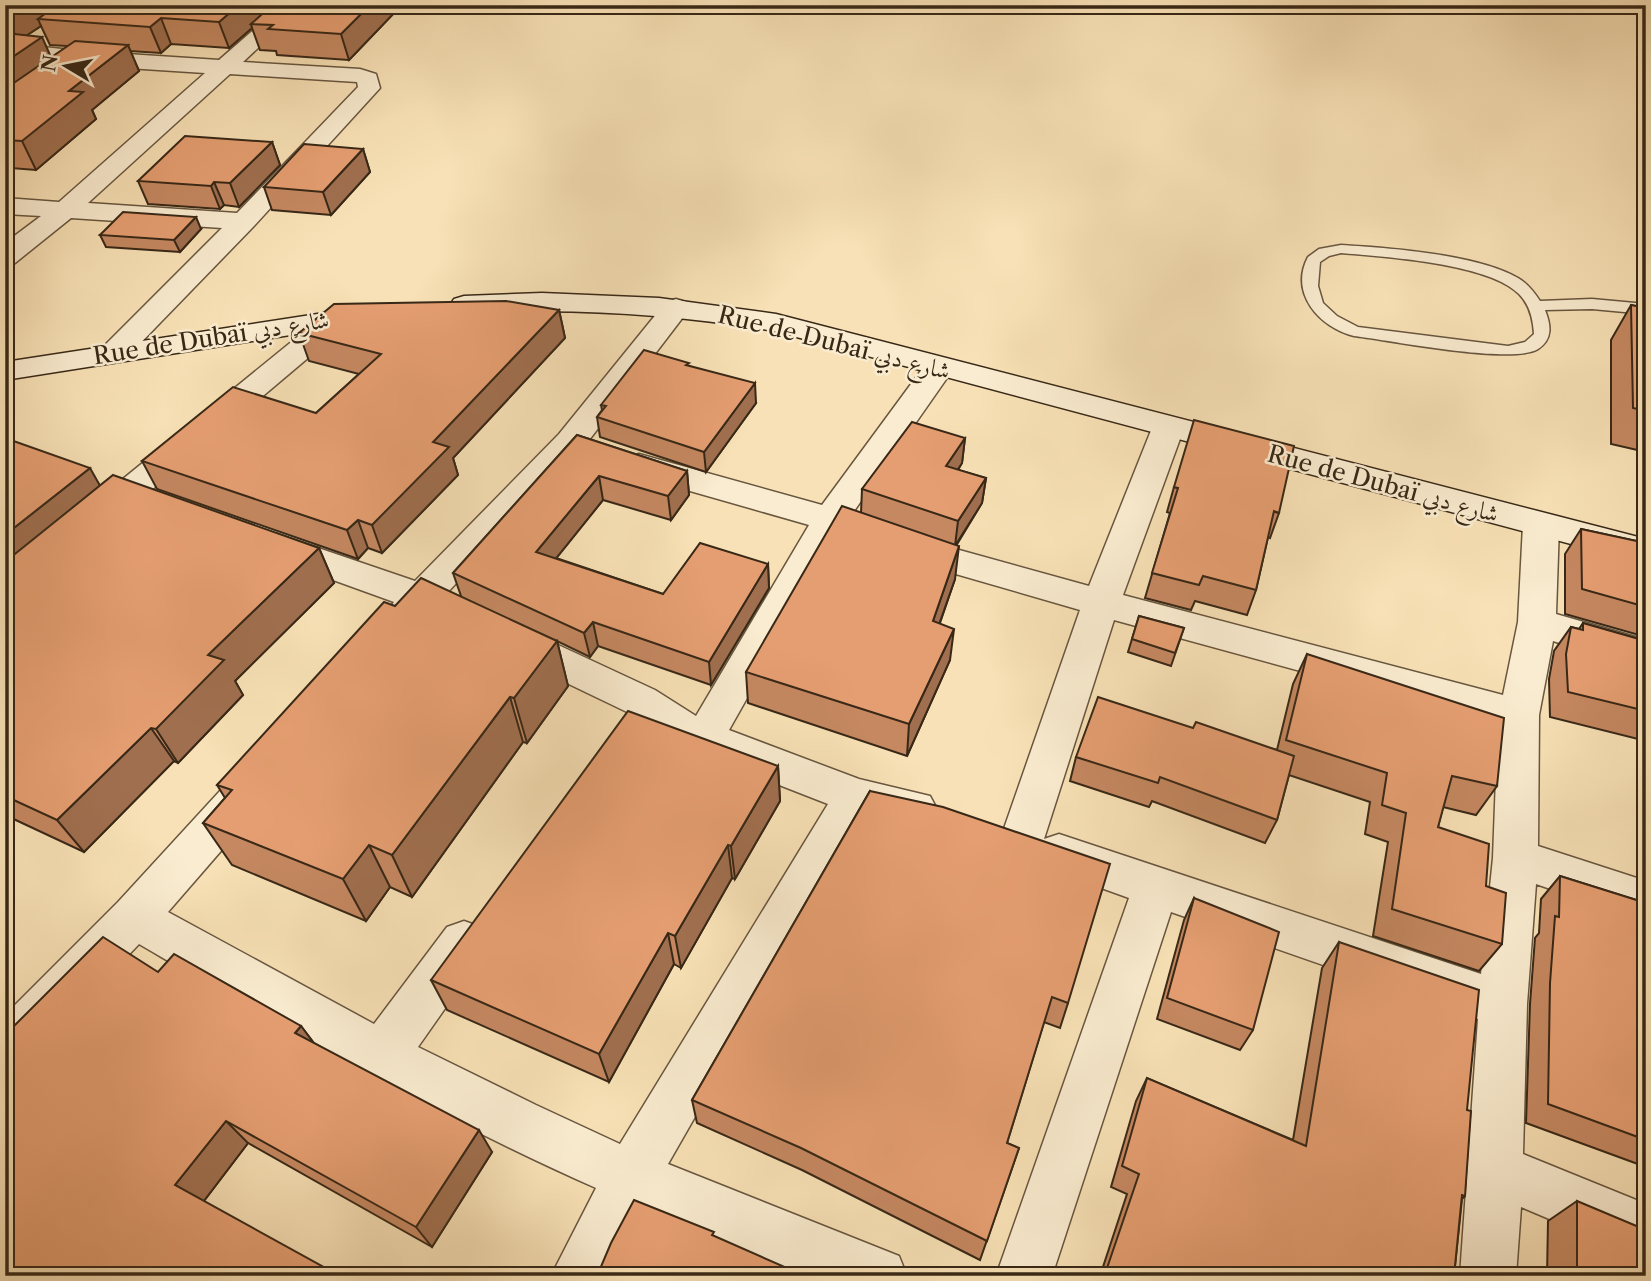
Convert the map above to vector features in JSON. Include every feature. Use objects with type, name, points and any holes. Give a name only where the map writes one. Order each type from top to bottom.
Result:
[{"type":"street","points":[[5,257],[66,209],[294,5]]},
{"type":"street","points":[[15,50],[47,35]]},
{"type":"street","points":[[15,50],[81,58],[359,76],[370,82],[369,88],[244,221],[114,353]]},
{"type":"street","points":[[59,73],[81,58]]},
{"type":"street","points":[[5,206],[244,221]]},
{"type":"street","name":"Rue de Dubaï شارع دبي","points":[[435,307],[544,302],[676,308],[776,323],[1646,552]]},
{"type":"street","points":[[384,638],[571,441],[676,308]]},
{"type":"street","name":"Rue de Dubaï شارع دبي","points":[[5,371],[396,311]]},
{"type":"street","points":[[76,535],[337,319]]},
{"type":"street","points":[[704,738],[830,519],[939,368]]},
{"type":"street","points":[[987,829],[1101,603],[1168,428]]},
{"type":"street","points":[[571,441],[685,480],[830,519],[941,557],[1101,603],[1519,715]]},
{"type":"street","points":[[127,493],[165,507]]},
{"type":"street","points":[[1488,1276],[1496,1170],[1503,1003],[1515,858],[1519,715],[1536,622],[1541,525]]},
{"type":"street","points":[[242,534],[421,597],[629,717],[681,727],[856,796],[987,829],[1503,1003]]},
{"type":"street","points":[[1536,622],[1646,655]]},
{"type":"street","points":[[5,1050],[134,916],[273,762]]},
{"type":"street","points":[[579,1276],[631,1177],[856,796]]},
{"type":"street","points":[[1515,858],[1646,902]]},
{"type":"street","points":[[1024,1276],[1156,887]]},
{"type":"street","points":[[381,1056],[486,911]]},
{"type":"street","points":[[134,916],[381,1056],[631,1177],[879,1276]]},
{"type":"street","points":[[1496,1170],[1646,1232]]},
{"type":"lane","points":[[1341,249],[1362,250],[1489,272],[1511,280],[1526,292],[1537,306],[1542,321],[1542,335],[1531,346],[1508,351],[1378,335],[1354,331],[1333,322],[1317,310],[1311,297],[1310,270],[1313,260],[1324,252],[1341,249]]},
{"type":"lane","points":[[1537,306],[1592,303],[1646,309]]},
{"type":"building","points":[[5,5],[21,5],[6,15]]},
{"type":"building","points":[[57,5],[239,5],[219,22],[161,18],[150,27],[38,19]]},
{"type":"building","points":[[272,5],[370,5],[341,34],[268,29],[273,25],[251,24]]},
{"type":"building","points":[[5,33],[42,37],[5,62]]},
{"type":"building","points":[[75,41],[128,45],[69,91],[83,92],[22,141],[5,140],[5,89]]},
{"type":"building","points":[[185,136],[272,142],[230,183],[214,182],[211,186],[138,181]]},
{"type":"building","points":[[304,144],[363,149],[323,192],[264,187]]},
{"type":"building","points":[[123,212],[196,217],[174,240],[100,235]]},
{"type":"building","points":[[506,301],[559,310],[433,442],[449,447],[372,525],[358,520],[347,530],[142,461],[233,387],[316,413],[381,354],[299,333],[334,304]]},
{"type":"building","points":[[1631,305],[1646,308],[1646,411],[1633,408]]},
{"type":"building","points":[[644,350],[689,363],[686,365],[755,383],[704,452],[597,417],[606,406],[601,405]]},
{"type":"building","points":[[1194,420],[1294,446],[1279,513],[1274,511],[1256,590],[1203,576],[1199,585],[1152,573],[1178,488],[1174,487]]},
{"type":"building","points":[[912,422],[965,438],[946,466],[986,478],[958,521],[862,489]]},
{"type":"building","points":[[577,435],[687,471],[668,496],[599,476],[536,552],[663,594],[700,543],[768,564],[709,662],[593,622],[584,633],[453,573]]},
{"type":"building","points":[[5,438],[90,468],[5,535]]},
{"type":"building","points":[[113,475],[319,548],[208,655],[224,660],[156,729],[151,728],[57,820],[5,796],[5,562]]},
{"type":"building","points":[[842,506],[959,546],[933,621],[954,629],[909,724],[746,672]]},
{"type":"building","points":[[1581,529],[1646,543],[1646,607],[1582,589]]},
{"type":"building","points":[[421,578],[557,641],[514,698],[510,697],[392,855],[369,845],[343,879],[203,823],[232,790],[217,785],[384,602],[395,606]]},
{"type":"building","points":[[1139,616],[1184,628],[1175,653],[1132,639]]},
{"type":"building","points":[[1583,623],[1646,641],[1646,711],[1568,692],[1566,654],[1571,627],[1583,630]]},
{"type":"building","points":[[1307,654],[1504,718],[1497,786],[1452,776],[1438,827],[1489,844],[1486,886],[1506,893],[1502,944],[1392,909],[1406,813],[1382,805],[1387,773],[1286,740]]},
{"type":"building","points":[[1098,697],[1193,728],[1196,722],[1294,756],[1277,820],[1160,777],[1158,783],[1076,757]]},
{"type":"building","points":[[628,711],[778,766],[675,936],[668,933],[599,1054],[431,980]]},
{"type":"building","points":[[870,791],[943,807],[1110,864],[1068,1003],[1052,997],[1007,1143],[1019,1148],[987,1241],[801,1148],[692,1100]]},
{"type":"building","points":[[1560,876],[1646,903],[1646,1140],[1548,1104],[1550,983],[1555,916],[1559,917]]},
{"type":"building","points":[[1194,898],[1279,932],[1253,1030],[1167,998]]},
{"type":"building","points":[[103,937],[158,972],[174,954],[301,1026],[295,1033],[479,1130],[416,1227],[226,1121],[175,1185],[340,1276],[16,1276],[5,1269],[5,1035]]},
{"type":"building","points":[[1339,942],[1479,990],[1467,1110],[1471,1111],[1465,1196],[1462,1195],[1454,1276],[1114,1276],[1106,1271],[1139,1174],[1122,1166],[1147,1078],[1306,1146]]},
{"type":"building","points":[[634,1200],[714,1232],[712,1235],[805,1276],[597,1276]]},
{"type":"building","points":[[1577,1201],[1646,1230],[1646,1276],[1577,1276]]}]
